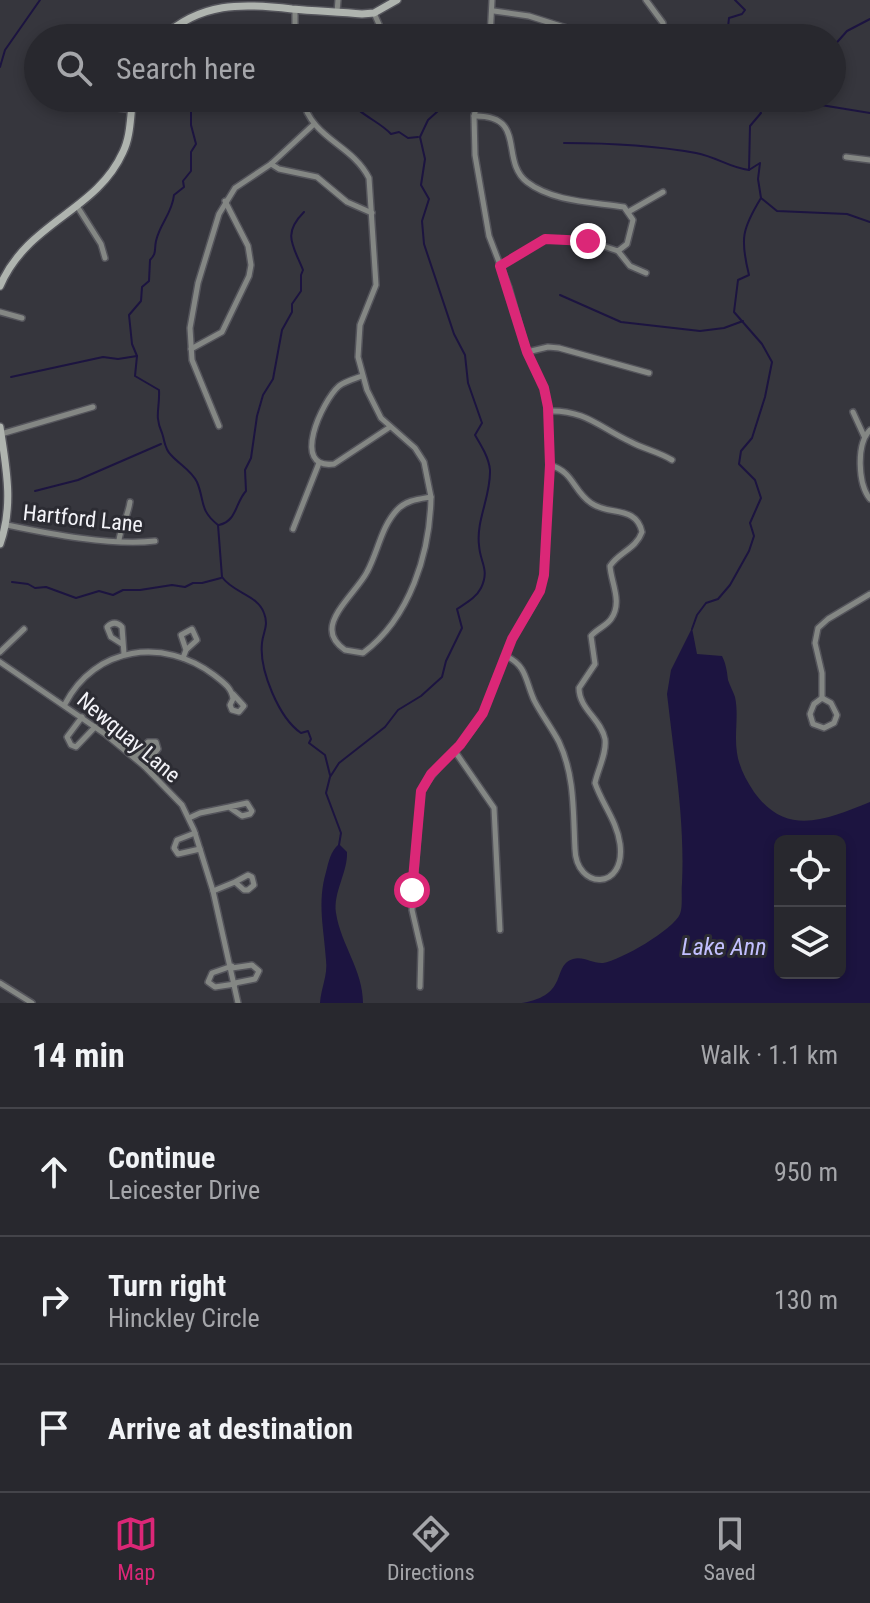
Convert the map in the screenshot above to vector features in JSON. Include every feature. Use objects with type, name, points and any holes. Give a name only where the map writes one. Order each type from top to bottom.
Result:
[{"type":"main road","points":[[179,24],[199,13],[226,5],[254,2],[295,9],[374,13],[397,0]]},
{"type":"main road","points":[[0,286],[2,275],[32,239],[95,192],[112,173],[128,140],[132,112]]},
{"type":"main road","points":[[0,427],[7,525],[0,544]]},
{"type":"street","points":[[337,12],[338,0]]},
{"type":"street","points":[[492,0],[492,24]]},
{"type":"street","points":[[646,0],[663,24]]},
{"type":"street","points":[[295,9],[295,24]]},
{"type":"street","points":[[494,11],[529,16],[555,24]]},
{"type":"street","points":[[374,13],[379,24]]},
{"type":"street","points":[[306,112],[313,125],[363,166],[369,178],[376,285],[360,325],[358,357],[373,405],[390,427],[415,448],[424,462],[431,497],[423,556],[416,580],[402,607],[375,644],[363,653],[345,650],[333,637],[331,629],[334,618],[367,573],[398,509],[410,501],[431,497]]},
{"type":"street","points":[[420,987],[421,949],[412,910],[417,808],[421,791],[431,774],[473,730],[483,713],[512,639],[532,608],[543,583],[550,465],[548,411],[544,388],[527,352],[489,236],[475,155],[475,112]]},
{"type":"street","points":[[474,116],[490,115],[505,127],[511,136],[517,170],[524,180],[535,187],[586,203],[624,207],[633,220],[632,233],[627,244],[618,251]]},
{"type":"street","points":[[219,426],[196,371],[191,349],[190,328],[198,283],[225,201],[235,188],[271,164],[313,125]]},
{"type":"street","points":[[846,157],[870,160]]},
{"type":"street","points":[[271,164],[279,169],[317,177],[347,202],[372,213]]},
{"type":"street","points":[[628,212],[663,192]]},
{"type":"street","points":[[191,349],[222,332],[249,276],[248,246],[225,201]]},
{"type":"street","points":[[77,206],[101,244],[105,258]]},
{"type":"street","points":[[500,266],[545,239],[588,241],[618,251],[630,266],[646,273]]},
{"type":"street","points":[[0,312],[22,318]]},
{"type":"street","points":[[527,352],[559,348],[649,373]]},
{"type":"street","points":[[319,463],[312,444],[318,416],[341,384],[362,376]]},
{"type":"street","points":[[1,434],[93,407]]},
{"type":"street","points":[[548,411],[565,410],[583,415],[632,443],[672,460]]},
{"type":"street","points":[[853,412],[864,436],[861,473],[870,499]]},
{"type":"street","points":[[319,463],[334,464],[390,427]]},
{"type":"street","points":[[864,436],[870,430]]},
{"type":"street","points":[[293,529],[319,463]]},
{"type":"street","points":[[506,656],[521,666],[531,694],[559,743],[569,770],[577,862],[588,876],[607,879],[617,871],[621,848],[617,830],[595,783],[605,737],[581,701],[579,688],[595,664],[591,636],[614,613],[617,599],[610,566],[624,551],[637,544],[642,532],[632,515],[600,508],[587,501],[569,474],[550,465]]},
{"type":"street","points":[[119,540],[130,502]]},
{"type":"street","name":"Hartford Lane","points":[[7,525],[70,536],[155,541]]},
{"type":"street","points":[[822,698],[822,673],[815,643],[818,628],[870,594]]},
{"type":"street","points":[[0,652],[24,629]]},
{"type":"street","points":[[122,644],[124,654]]},
{"type":"street","points":[[183,658],[186,650]]},
{"type":"street","points":[[65,704],[88,673],[106,661],[124,654],[154,652],[183,658],[210,672],[233,694]]},
{"type":"street","name":"Newquay Lane","points":[[0,662],[65,704],[134,757],[171,791],[195,833],[213,891],[238,1003]]},
{"type":"street","points":[[822,698],[834,706],[837,715],[834,723],[824,728],[813,724],[810,714],[814,704],[822,698]]},
{"type":"street","points":[[82,717],[67,737],[71,745],[76,747],[81,744],[95,727]]},
{"type":"street","points":[[134,757],[148,742],[156,742],[158,749],[144,766]]},
{"type":"street","points":[[454,750],[494,808],[500,930]]},
{"type":"street","points":[[189,818],[229,807]]},
{"type":"street","points":[[195,833],[177,840],[174,848],[178,854],[200,849]]},
{"type":"street","points":[[213,891],[235,882]]},
{"type":"street","points":[[252,965],[259,971],[255,979],[235,983],[215,987],[208,982],[212,973],[232,967],[252,965]]},
{"type":"street","points":[[0,983],[32,1003]]},
{"type":"water","name":"Lake Ann","points":[[692,628],[697,654],[722,656],[735,697],[736,746],[741,768],[754,792],[767,806],[780,815],[808,821],[870,802],[870,1003],[522,1003],[547,994],[562,968],[573,959],[603,963],[622,956],[657,936],[680,914],[682,836],[667,694],[671,670]]},
{"type":"water","points":[[339,844],[347,852],[347,860],[336,913],[359,980],[363,1003],[320,1003],[326,966],[323,883],[330,857]]},
{"type":"waterway","points":[[0,67],[5,50],[40,0]]},
{"type":"waterway","points":[[728,24],[729,18],[745,10],[735,0]]},
{"type":"waterway","points":[[846,32],[870,19]]},
{"type":"waterway","points":[[846,109],[870,113]]},
{"type":"waterway","points":[[191,112],[196,144],[191,152],[191,171],[183,181],[184,187],[174,195],[150,260],[149,281],[142,287],[141,301],[129,315],[132,344],[137,356],[135,376],[159,390],[158,421],[166,447],[195,478],[205,510],[218,525],[222,577],[256,602],[264,613],[266,622],[262,654],[267,679],[278,705],[301,733],[308,731],[309,743],[325,755],[330,775]]},
{"type":"waterway","points":[[362,112],[391,134],[399,132],[408,138],[418,137]]},
{"type":"waterway","points":[[339,845],[341,833],[326,793],[330,777],[339,763],[385,727],[398,710],[421,696],[442,677],[462,628],[457,609],[476,595],[485,576],[479,536],[490,470],[475,435],[482,423],[468,383],[465,355],[454,334],[424,244],[422,221],[429,199],[421,185],[425,159],[420,137],[428,120],[437,112]]},
{"type":"waterway","points":[[692,629],[706,603],[718,599],[730,585],[749,551],[754,536],[750,523],[761,498],[755,480],[739,464],[741,451],[752,438],[772,362],[762,344],[734,312],[738,280],[749,275],[744,252],[746,226],[761,198],[758,179],[760,163],[749,170],[750,126],[761,112]]},
{"type":"waterway","points":[[564,143],[680,150],[749,170]]},
{"type":"waterway","points":[[761,198],[777,211],[847,214],[870,222]]},
{"type":"waterway","points":[[219,525],[233,516],[246,491],[245,470],[251,458],[257,416],[263,395],[273,379],[282,330],[301,291],[303,270],[291,233],[304,212]]},
{"type":"waterway","points":[[560,295],[621,322],[700,331],[724,328],[743,321]]},
{"type":"waterway","points":[[11,377],[103,357],[118,359],[137,356]]},
{"type":"waterway","points":[[35,491],[78,480],[161,444]]},
{"type":"waterway","points":[[12,582],[35,588],[46,587],[76,598],[99,591],[113,595],[123,590],[172,585],[185,587],[221,578]]},
{"type":"route","points":[[412,890],[417,808],[421,791],[431,774],[473,730],[483,713],[512,639],[532,608],[543,583],[550,465],[548,407],[500,266],[545,239],[588,241]]}]
